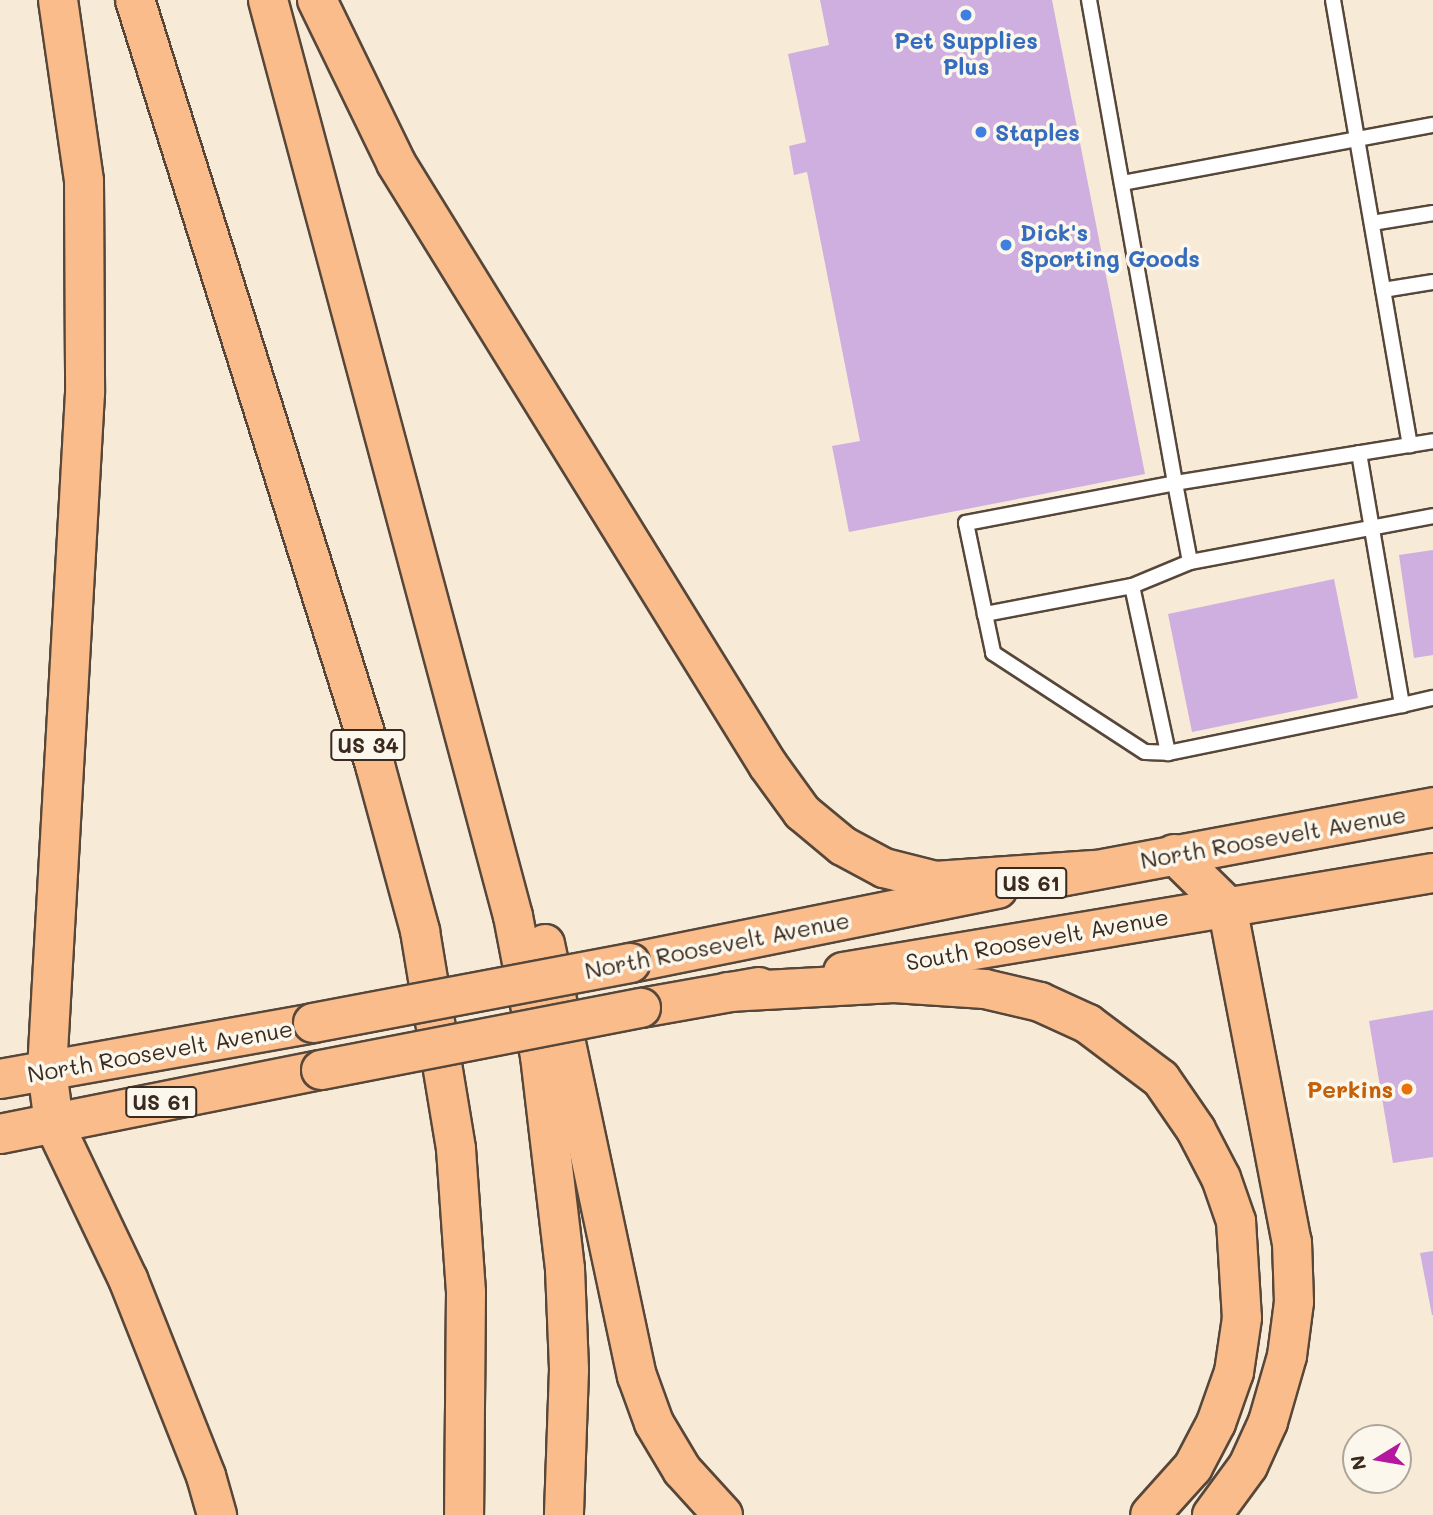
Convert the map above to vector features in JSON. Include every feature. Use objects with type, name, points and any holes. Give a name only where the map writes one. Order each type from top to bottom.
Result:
[{"type":"highway","points":[[58,0],[83,181],[85,393],[47,1070],[54,1124],[128,1279],[206,1476],[217,1515]]},
{"type":"highway","name":"US 34","points":[[135,0],[375,765],[420,931],[457,1162],[466,1292],[464,1515]]},
{"type":"highway","points":[[268,0],[442,640],[513,916],[542,1069],[565,1269],[569,1370],[564,1515]]},
{"type":"highway","points":[[317,0],[396,163],[761,753],[802,812],[843,846],[874,863],[936,881],[1093,870]]},
{"type":"highway","points":[[442,640],[491,761],[528,872],[636,1377],[654,1423],[682,1470],[723,1515]]},
{"type":"highway","name":"North Roosevelt Avenue","points":[[0,1079],[630,963],[1174,854],[1433,807]]},
{"type":"highway","points":[[1174,854],[1227,906],[1292,1242],[1294,1302],[1287,1356],[1268,1422],[1248,1466],[1212,1515]]},
{"type":"highway","name":"South Roosevelt Avenue","points":[[321,1070],[728,992],[1433,873]]},
{"type":"highway","points":[[728,992],[894,983],[985,989],[1040,1002],[1087,1024],[1161,1079],[1196,1130],[1232,1210],[1242,1318],[1234,1372],[1216,1423],[1193,1466],[1150,1515]]},
{"type":"highway","name":"North Roosevelt Avenue","points":[[0,1134],[321,1070]]},
{"type":"lane","points":[[1089,0],[1190,562]]},
{"type":"lane","points":[[1333,0],[1410,444]]},
{"type":"lane","points":[[1122,183],[1359,141],[1433,125]]},
{"type":"lane","points":[[1372,223],[1433,213]]},
{"type":"lane","points":[[1383,290],[1433,282]]},
{"type":"lane","points":[[1433,441],[1175,483],[965,523],[993,653],[1145,752],[1168,753],[1433,698]]},
{"type":"lane","points":[[1359,453],[1369,527],[1402,705]]},
{"type":"lane","points":[[985,614],[1132,586],[1190,562],[1433,516]]},
{"type":"lane","points":[[1132,586],[1168,753]]},
{"type":"building","points":[[820,0],[1052,0],[1145,474],[849,532],[832,446],[860,441],[807,172],[794,175],[789,146],[806,142],[788,54],[829,45]]},
{"type":"building","points":[[1433,550],[1433,655],[1414,658],[1399,555]]},
{"type":"building","points":[[1334,579],[1358,698],[1192,732],[1168,614]]},
{"type":"building","name":"Perkins","points":[[1433,1010],[1433,1157],[1393,1163],[1369,1021]]},
{"type":"building","points":[[1433,1251],[1433,1315],[1432,1315],[1420,1253]]},
{"type":"place","name":"Pet Supplies Plus","points":[[966,15]]},
{"type":"place","name":"Staples","points":[[981,132]]},
{"type":"place","name":"Dick's Sporting Goods","points":[[1006,245]]},
{"type":"place","name":"Perkins","points":[[1407,1089]]}]
